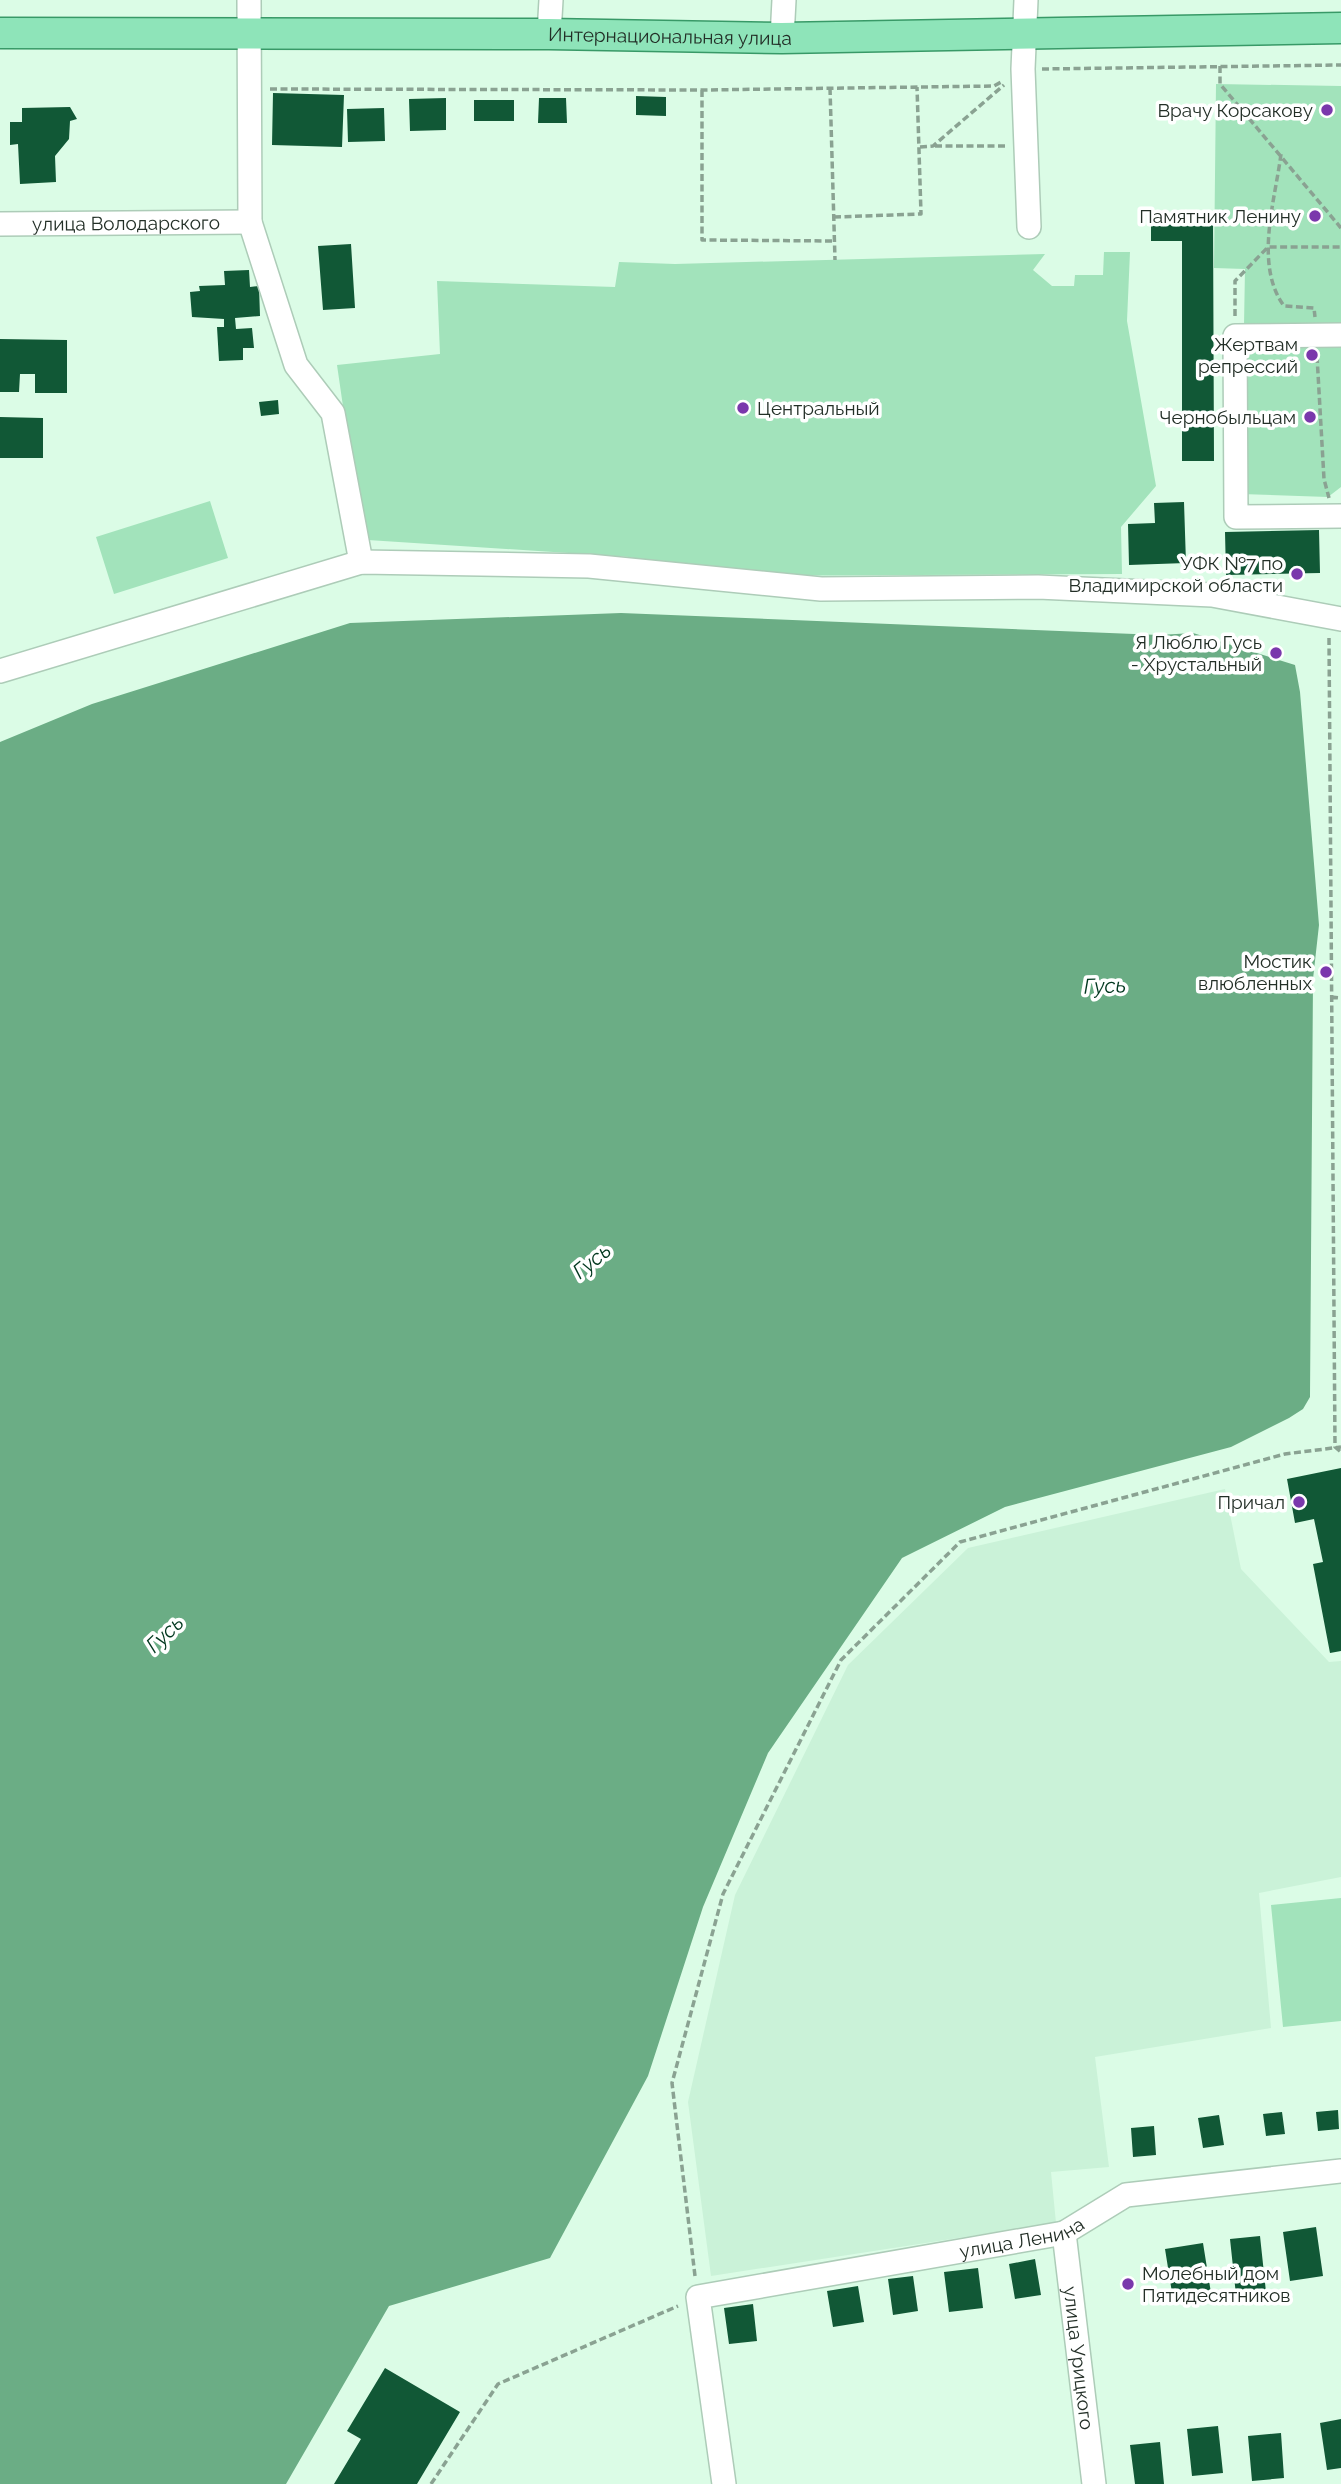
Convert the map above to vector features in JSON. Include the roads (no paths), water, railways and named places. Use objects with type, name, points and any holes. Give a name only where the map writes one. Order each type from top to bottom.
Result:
[{"type":"main road","name":"Интернациональная улица","points":[[0,33],[549,34],[782,38],[1026,31],[1341,28]]},
{"type":"street","points":[[249,0],[250,222],[296,365],[333,413],[361,562]]},
{"type":"street","points":[[549,34],[551,0]]},
{"type":"street","points":[[782,38],[784,0]]},
{"type":"street","points":[[1026,0],[1023,69],[1029,227]]},
{"type":"street","name":"улица Володарского","points":[[0,224],[250,222]]},
{"type":"street","points":[[1338,516],[1236,517],[1236,336],[1315,329],[1341,335]]},
{"type":"street","points":[[0,671],[361,562],[589,566],[821,589],[1038,587],[1212,595],[1335,618]]},
{"type":"street","name":"улица Ленина","points":[[724,2484],[698,2297],[1063,2233],[1126,2195],[1341,2171]]},
{"type":"street","name":"улица Урицкого","points":[[1063,2233],[1094,2484]]},
{"type":"water","name":"Гусь","points":[[621,613],[1159,635],[1193,633],[1295,665],[1300,692],[1319,925],[1313,979],[1310,1397],[1303,1409],[1289,1418],[1231,1447],[1005,1507],[902,1558],[768,1753],[703,1907],[648,2076],[550,2258],[389,2306],[286,2484],[0,2484],[0,742],[92,704],[350,623]]},
{"type":"place","name":"Врачу Корсакову","points":[[1327,110]]},
{"type":"place","name":"Памятник Ленину","points":[[1315,216]]},
{"type":"place","name":"Жертвам репрессий","points":[[1312,355]]},
{"type":"place","name":"Центральный","points":[[743,408]]},
{"type":"place","name":"Чернобыльцам","points":[[1310,417]]},
{"type":"place","name":"УФК №7 по Владимирской области","points":[[1297,574]]},
{"type":"place","name":"Я Люблю Гусь - Хрустальный","points":[[1276,653]]},
{"type":"place","name":"Мостик влюбленных","points":[[1326,972]]},
{"type":"place","name":"Причал","points":[[1299,1502]]},
{"type":"place","name":"Молебный дом Пятидесятников","points":[[1128,2284]]}]
